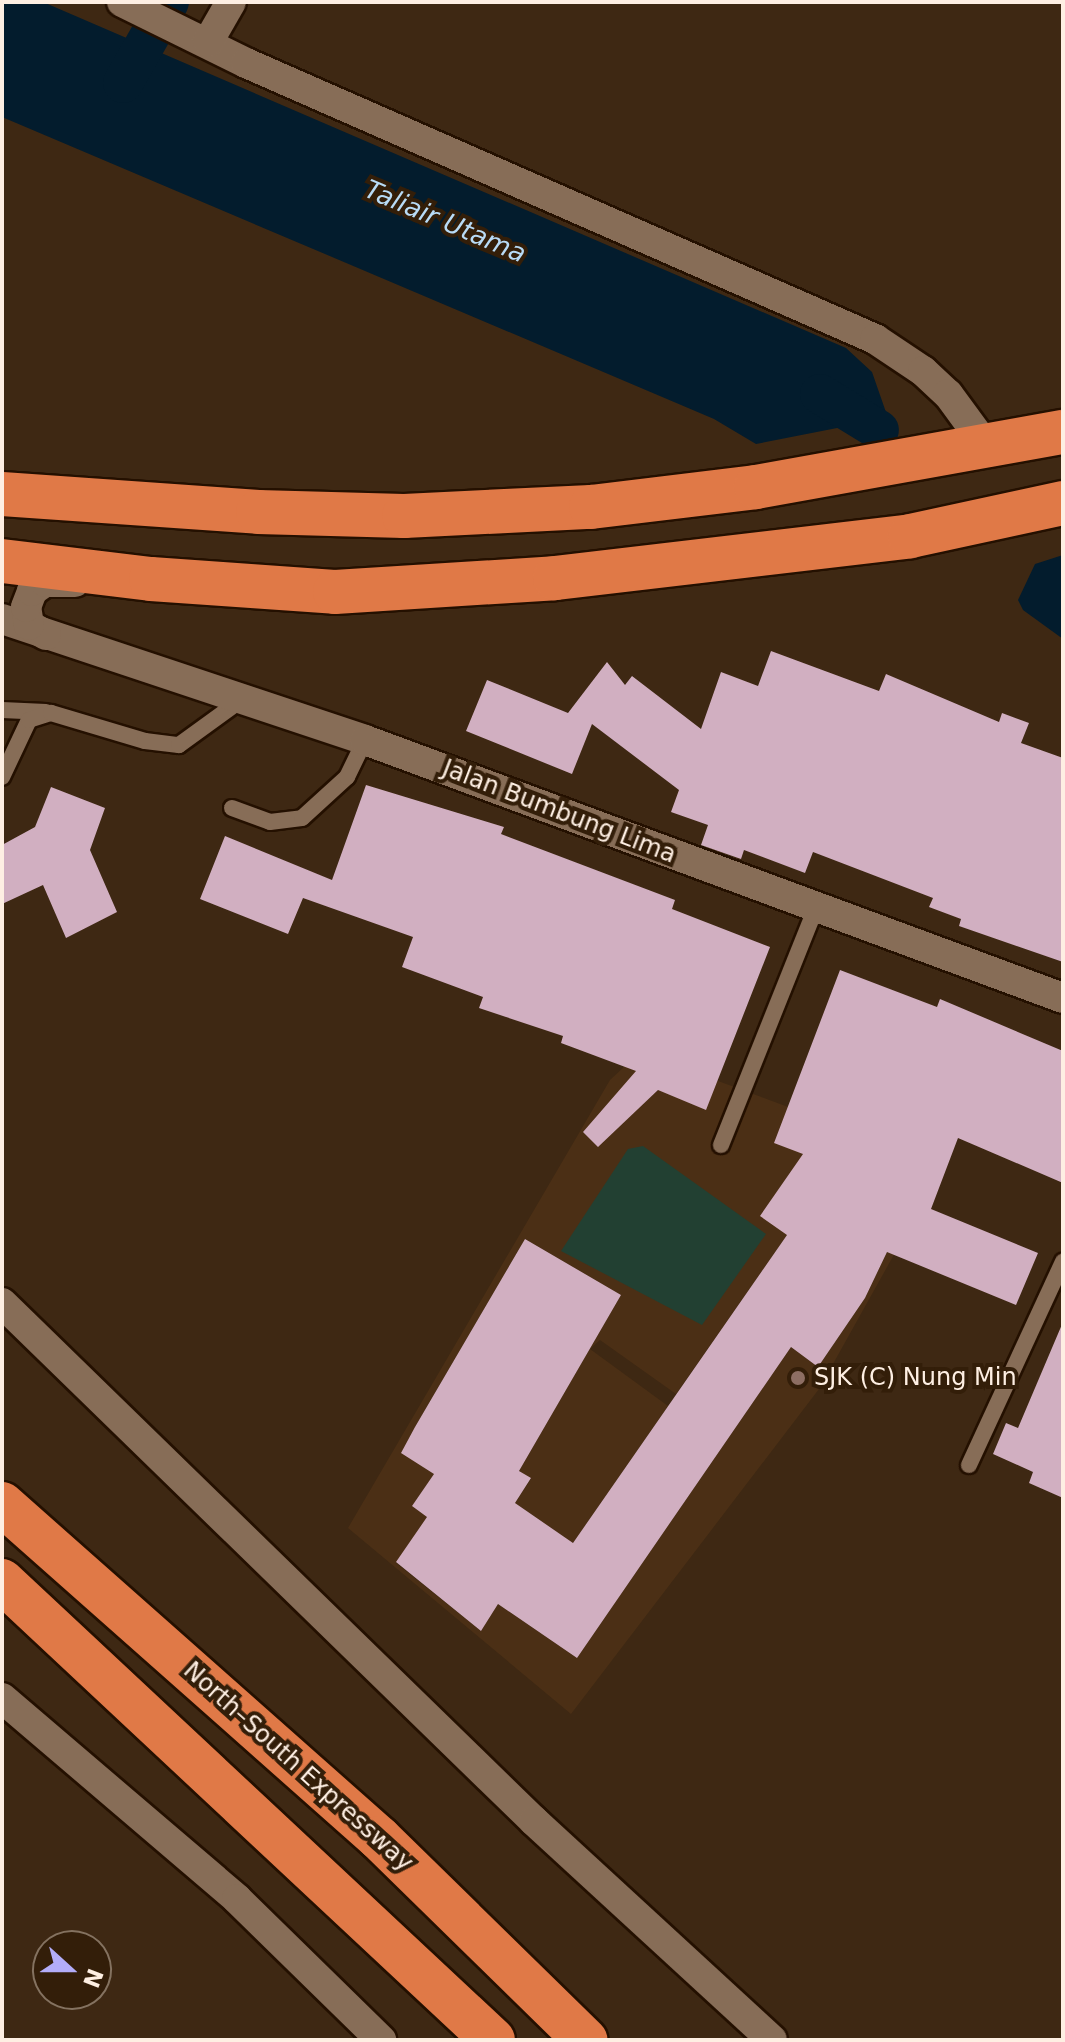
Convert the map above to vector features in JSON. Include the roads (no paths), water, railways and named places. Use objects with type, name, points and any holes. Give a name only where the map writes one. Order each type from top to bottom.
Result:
[{"type":"highway","points":[[2,494],[229,510],[404,516],[591,507],[756,487],[1063,432]]},
{"type":"highway","points":[[2,561],[151,579],[335,592],[555,578],[910,536],[1049,507]]},
{"type":"highway","name":"North–South Expressway","points":[[2,1504],[379,1838],[585,2040]]},
{"type":"highway","points":[[2,1581],[493,2040]]},
{"type":"street","points":[[200,39],[231,2]]},
{"type":"street","points":[[124,3],[875,339],[948,394],[970,449]]},
{"type":"street","points":[[51,638],[29,625],[26,607],[32,591],[45,582],[151,579]]},
{"type":"street","name":"Jalan Bumbung Lima","points":[[2,619],[51,638],[244,698],[365,740],[1063,998]]},
{"type":"street","points":[[2,1303],[534,1821],[772,2040]]},
{"type":"street","points":[[2,1698],[237,1899],[381,2040]]},
{"type":"lane","points":[[2,710],[51,713],[145,741],[179,745],[244,698]]},
{"type":"lane","points":[[2,777],[29,720],[51,713]]},
{"type":"lane","points":[[232,808],[270,822],[302,818],[347,777],[365,740]]},
{"type":"lane","points":[[721,1145],[816,908]]},
{"type":"lane","points":[[969,1465],[1063,1262]]},
{"type":"water","points":[[2,2],[43,2],[846,348],[872,372],[888,418],[756,444],[714,419],[2,117]]},
{"type":"water","points":[[1063,555],[1063,639],[1023,610],[1018,600],[1035,564]]},
{"type":"waterway","points":[[123,83],[169,2]]},
{"type":"waterway","name":"Taliair Utama","points":[[820,394],[879,430]]},
{"type":"place","name":"SJK (C) Nung Min","points":[[798,1378]]}]
